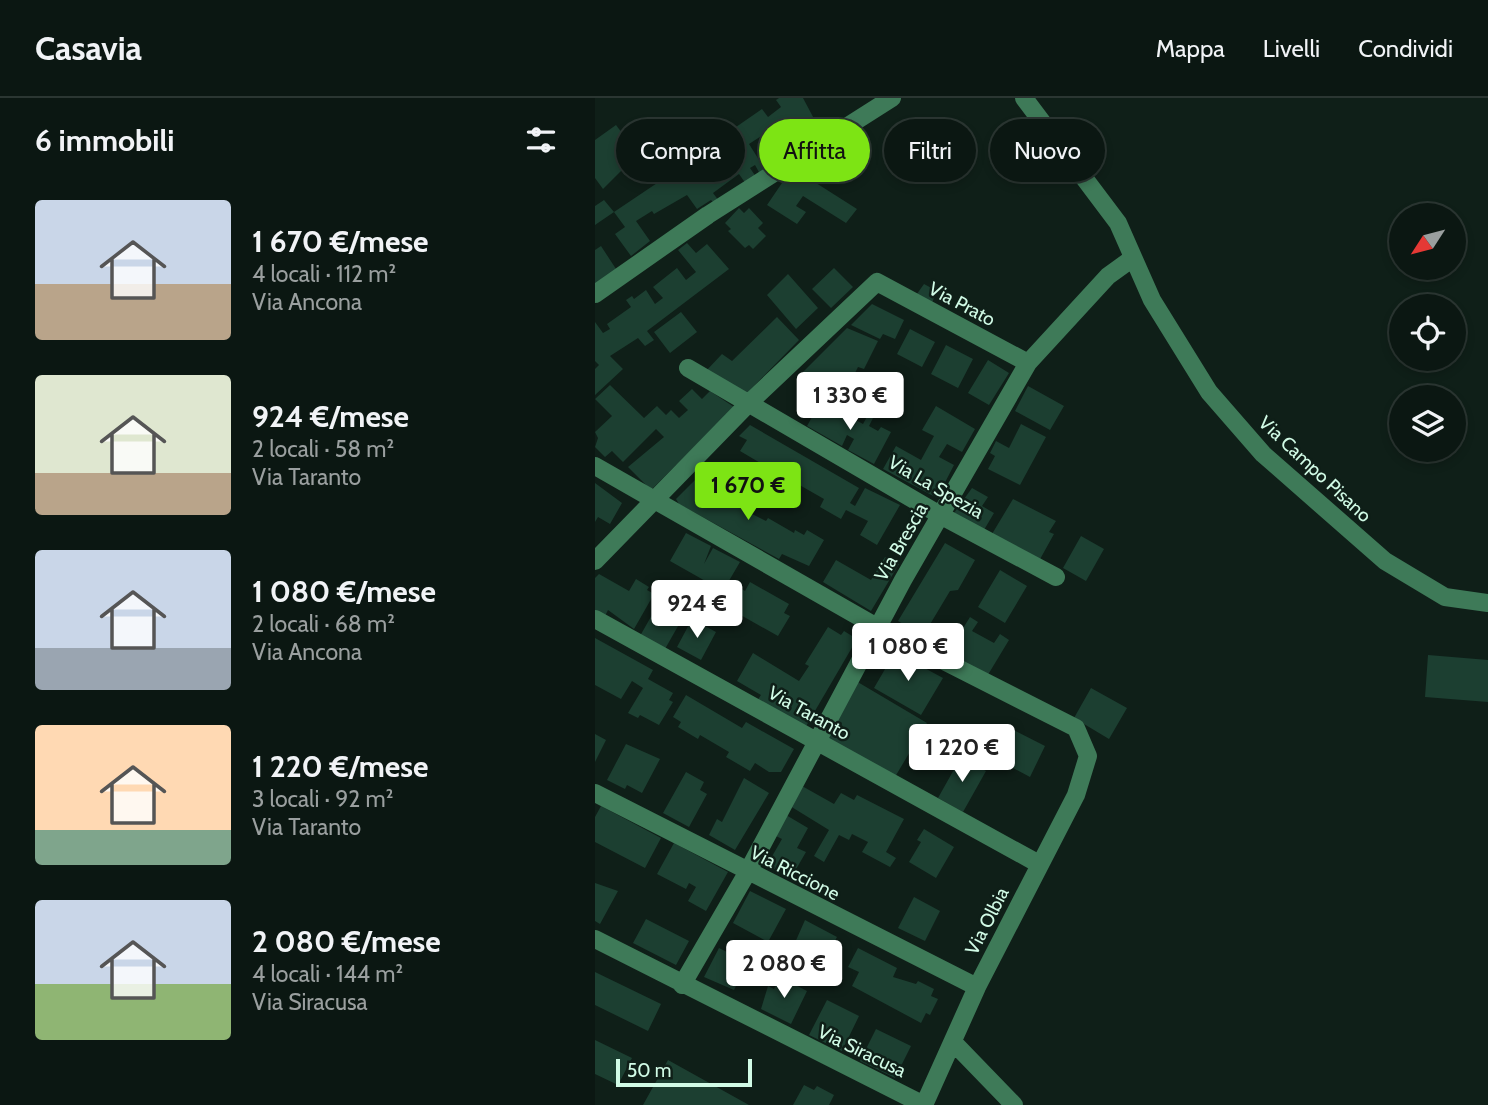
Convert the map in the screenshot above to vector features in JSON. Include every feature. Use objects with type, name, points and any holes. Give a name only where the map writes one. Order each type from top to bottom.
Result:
[{"type":"street","points":[[595,294],[708,215],[892,98]]},
{"type":"street","name":"Via Campo Pisano","points":[[1024,98],[1118,223],[1152,300],[1209,392],[1263,454],[1385,561],[1445,597],[1488,603]]},
{"type":"street","name":"Via Brescia","points":[[683,985],[747,873],[877,627],[1028,363],[1108,276],[1133,258]]},
{"type":"street","name":"Via Prato","points":[[749,403],[877,282],[1028,363]]},
{"type":"street","name":"Via La Spezia","points":[[688,368],[940,515],[1056,577]]},
{"type":"street","points":[[595,561],[749,403]]},
{"type":"street","points":[[595,466],[877,627]]},
{"type":"street","name":"Via Taranto","points":[[595,619],[1039,864]]},
{"type":"street","name":"Via Olbia","points":[[877,627],[1076,728],[1088,756],[1076,794],[977,987],[924,1105]]},
{"type":"street","name":"Via Riccione","points":[[595,793],[747,873],[977,987]]},
{"type":"street","name":"Via Siracusa","points":[[595,939],[924,1105]]},
{"type":"street","points":[[954,1043],[1014,1105]]},
{"type":"building","points":[[779,98],[803,98],[814,119],[759,119],[759,138],[749,144],[759,160],[759,172],[755,165],[750,168],[756,177],[746,184],[745,121],[762,109],[768,117],[781,107],[776,100]]},
{"type":"building","points":[[616,125],[616,176],[603,189],[595,178],[595,140]]},
{"type":"building","points":[[659,182],[728,182],[713,193],[719,201],[715,204],[711,200],[697,209],[687,195],[636,221],[650,241],[631,256],[615,234],[625,227],[614,212]]},
{"type":"building","points":[[814,182],[857,209],[846,223],[803,196],[796,206],[806,212],[797,224],[767,205],[782,183]]},
{"type":"building","points":[[604,200],[614,212],[595,225],[595,206]]},
{"type":"building","points":[[739,208],[744,213],[749,208],[763,223],[758,228],[766,236],[753,249],[749,245],[745,248],[728,231],[731,229],[725,223]]},
{"type":"building","points":[[687,243],[696,253],[707,244],[729,269],[647,331],[654,340],[645,346],[638,338],[610,356],[623,369],[595,395],[595,369],[599,365],[595,361],[595,322],[603,333],[610,329],[607,324],[631,307],[626,300],[632,296],[634,299],[646,290],[655,304],[663,298],[653,287],[677,268],[686,280],[696,272],[678,250]]},
{"type":"building","points":[[601,246],[618,272],[595,290],[595,250]]},
{"type":"building","points":[[834,268],[853,287],[831,308],[812,289]]},
{"type":"building","points":[[788,274],[818,308],[796,329],[767,295]]},
{"type":"building","points":[[924,284],[937,291],[931,305],[914,298]]},
{"type":"building","points":[[872,304],[904,320],[895,339],[883,334],[880,339],[851,325]]},
{"type":"building","points":[[681,312],[697,332],[670,353],[654,332]]},
{"type":"building","points":[[777,317],[799,340],[747,393],[706,371],[722,354],[732,361]]},
{"type":"building","points":[[847,328],[878,341],[864,369],[858,367],[846,391],[839,394],[800,375]]},
{"type":"building","points":[[910,329],[935,342],[922,367],[897,354]]},
{"type":"building","points":[[946,345],[973,359],[958,388],[931,374]]},
{"type":"building","points":[[988,360],[1009,373],[989,405],[968,393]]},
{"type":"building","points":[[610,385],[644,418],[657,406],[666,415],[671,410],[679,418],[688,410],[679,401],[692,389],[702,399],[710,391],[734,407],[651,490],[628,467],[664,437],[656,429],[623,462],[612,451],[605,457],[595,447],[598,438],[595,432],[612,416],[595,399]]},
{"type":"building","points":[[1028,386],[1064,406],[1050,430],[1015,411]]},
{"type":"building","points":[[821,401],[863,424],[869,413],[874,416],[869,426],[878,431],[881,427],[891,432],[874,464],[848,450],[854,439],[847,435],[842,446],[807,426]]},
{"type":"building","points":[[936,406],[975,429],[962,452],[947,444],[939,457],[954,465],[937,498],[883,469],[896,446],[921,460],[934,436],[922,430]]},
{"type":"building","points":[[1021,424],[1046,437],[1020,485],[988,469],[995,456],[990,453],[996,441],[1009,448]]},
{"type":"building","points":[[750,425],[859,488],[850,503],[855,506],[865,488],[900,505],[877,545],[860,535],[868,521],[846,510],[841,519],[820,507],[824,499],[789,479],[787,483],[769,474],[762,488],[750,483],[762,464],[740,451],[747,440],[739,436]]},
{"type":"building","points":[[699,476],[741,498],[745,492],[756,498],[748,512],[766,521],[768,518],[794,533],[795,530],[804,535],[807,530],[824,540],[809,566],[782,554],[779,559],[679,504],[676,499]]},
{"type":"building","points":[[595,483],[622,503],[610,524],[598,517],[595,522]]},
{"type":"building","points":[[972,488],[988,497],[982,506],[994,513],[984,530],[954,513]]},
{"type":"building","points":[[1013,499],[1056,521],[1049,532],[1054,534],[1039,561],[992,534]]},
{"type":"building","points":[[686,533],[711,546],[704,564],[713,548],[740,562],[723,591],[670,561]]},
{"type":"building","points":[[1081,536],[1104,549],[1086,581],[1063,568]]},
{"type":"building","points":[[945,543],[975,560],[958,590],[950,591],[923,636],[898,621]]},
{"type":"building","points":[[885,557],[899,564],[871,611],[823,582],[836,560],[871,580]]},
{"type":"building","points":[[1000,570],[1027,586],[1005,623],[978,607]]},
{"type":"building","points":[[599,574],[629,591],[636,579],[649,587],[647,590],[654,594],[634,629],[608,610],[605,616],[595,611],[595,578]]},
{"type":"building","points":[[750,582],[789,604],[784,613],[790,616],[778,636],[730,609],[740,588],[745,591]]},
{"type":"building","points":[[665,592],[690,605],[665,649],[640,636]]},
{"type":"building","points":[[970,617],[978,622],[972,631],[994,643],[1000,634],[1009,640],[986,678],[947,654]]},
{"type":"building","points":[[692,619],[716,632],[701,660],[677,647]]},
{"type":"building","points":[[828,627],[841,635],[844,631],[857,639],[805,728],[757,701],[761,695],[737,681],[753,653],[799,681],[809,666],[805,664]]},
{"type":"building","points":[[595,638],[653,670],[648,679],[673,693],[669,700],[673,702],[659,725],[640,715],[638,718],[628,713],[643,688],[632,681],[621,699],[595,685]]},
{"type":"building","points":[[895,652],[943,678],[921,715],[874,688]]},
{"type":"building","points":[[1428,655],[1488,660],[1488,702],[1425,697]]},
{"type":"building","points":[[856,681],[927,723],[895,777],[824,736]]},
{"type":"building","points":[[1091,688],[1127,708],[1109,739],[1074,718]]},
{"type":"building","points":[[686,695],[742,728],[746,722],[794,749],[781,772],[769,772],[755,763],[750,771],[726,757],[729,752],[700,735],[698,739],[678,727],[681,722],[673,717]]},
{"type":"building","points":[[1004,725],[1045,746],[1030,777],[994,758],[1002,743],[996,740]]},
{"type":"building","points":[[595,734],[606,740],[595,762]]},
{"type":"building","points":[[626,744],[660,759],[642,793],[627,785],[625,789],[607,780]]},
{"type":"building","points":[[961,757],[986,771],[963,812],[938,798]]},
{"type":"building","points":[[686,772],[704,782],[700,790],[707,794],[689,827],[663,813]]},
{"type":"building","points":[[744,778],[769,793],[735,850],[709,835],[717,819],[722,822]]},
{"type":"building","points":[[802,786],[834,804],[841,793],[854,800],[857,795],[904,819],[886,852],[896,858],[890,867],[862,852],[868,842],[852,834],[849,840],[839,835],[824,862],[814,856],[829,830],[790,806]]},
{"type":"building","points":[[601,806],[661,838],[645,868],[595,842],[595,817]]},
{"type":"building","points":[[786,815],[808,828],[797,848],[806,852],[791,878],[767,865],[782,839],[774,835]]},
{"type":"building","points":[[924,829],[954,847],[936,878],[909,862],[921,842],[917,840]]},
{"type":"building","points":[[674,843],[728,872],[706,911],[688,901],[696,887],[689,883],[686,889],[657,874]]},
{"type":"building","points":[[595,883],[618,891],[600,924],[595,921]]},
{"type":"building","points":[[750,891],[786,909],[768,942],[733,923]]},
{"type":"building","points":[[914,897],[940,911],[925,941],[898,928]]},
{"type":"building","points":[[646,919],[689,941],[676,965],[633,943]]},
{"type":"building","points":[[805,920],[837,937],[819,970],[790,954]]},
{"type":"building","points":[[719,948],[741,959],[738,964],[745,968],[734,990],[704,977]]},
{"type":"building","points":[[858,948],[897,968],[893,977],[916,984],[918,981],[934,989],[931,996],[938,999],[930,1015],[926,1013],[921,1023],[852,986],[859,972],[848,967]]},
{"type":"building","points":[[595,972],[661,1004],[648,1031],[595,1005]]},
{"type":"building","points":[[780,977],[807,991],[791,1024],[761,1009],[768,986],[774,989]]},
{"type":"building","points":[[827,1000],[859,1016],[842,1051],[809,1035]]},
{"type":"building","points":[[876,1029],[911,1046],[895,1078],[860,1061]]},
{"type":"building","points":[[595,1040],[632,1058],[618,1085],[595,1074]]},
{"type":"building","points":[[668,1060],[749,1105],[643,1105]]},
{"type":"building","points":[[804,1085],[814,1090],[817,1086],[834,1095],[829,1105],[793,1105]]}]
